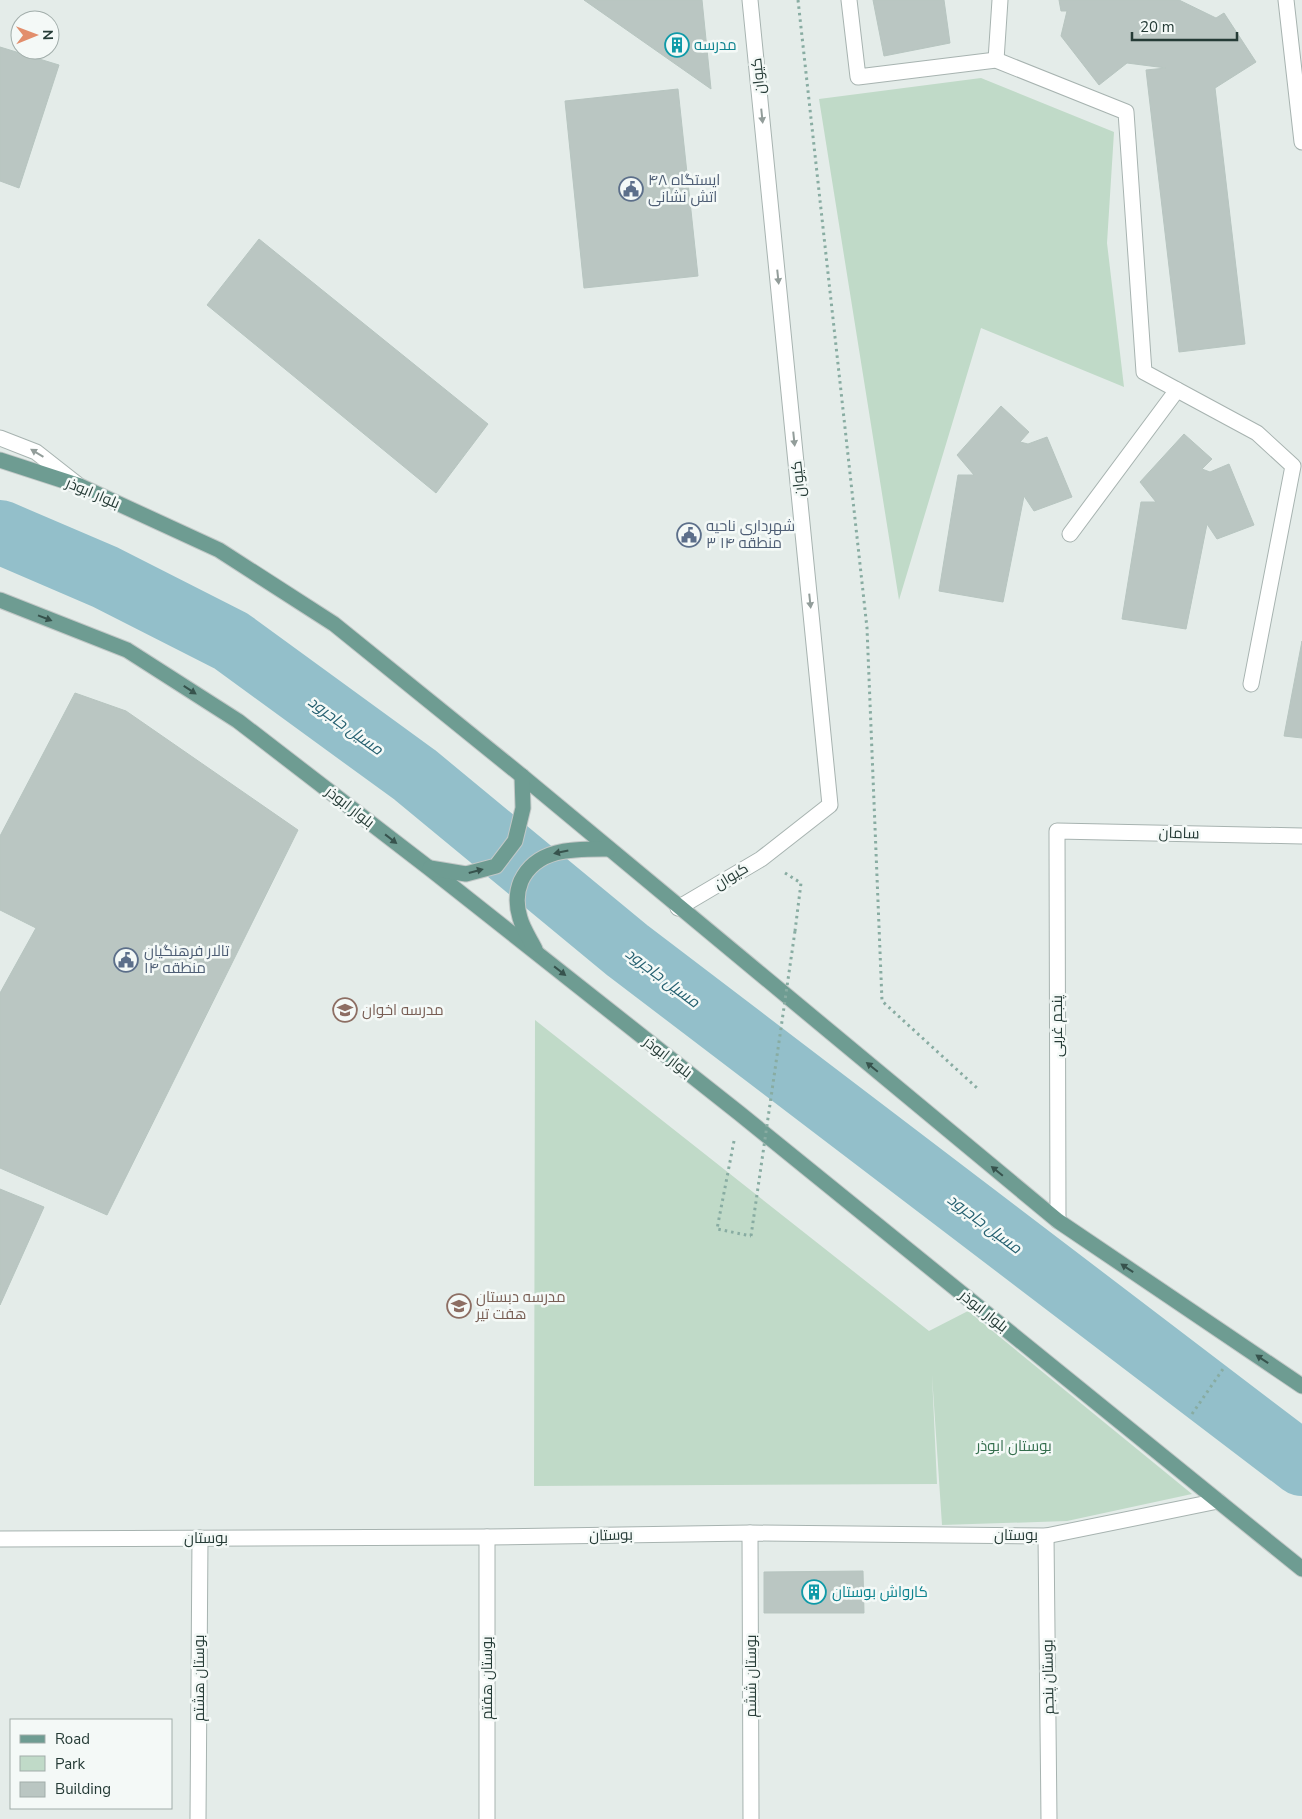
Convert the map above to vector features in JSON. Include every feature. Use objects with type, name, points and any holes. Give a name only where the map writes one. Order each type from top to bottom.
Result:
[{"type":"main road","name":"بلوار ابوذر","points":[[0,460],[77,485],[218,550],[334,624],[522,776],[678,908],[1058,1221],[1302,1386]]},
{"type":"main road","name":"بلوار ابوذر","points":[[0,600],[127,650],[238,721],[429,868],[739,1113],[1302,1569]]},
{"type":"main road","points":[[429,868],[466,874],[496,866],[515,842],[524,808],[522,776]]},
{"type":"main road","points":[[536,953],[520,918],[516,892],[527,868],[549,854],[576,848],[609,849]]},
{"type":"street","name":"کیوان","points":[[678,908],[761,859],[830,805],[750,0]]},
{"type":"street","points":[[849,0],[858,77],[996,60],[1126,112],[1144,372],[1257,433],[1293,466],[1251,684]]},
{"type":"street","points":[[996,60],[1000,0]]},
{"type":"street","points":[[1286,0],[1302,142]]},
{"type":"street","points":[[1070,534],[1177,390]]},
{"type":"street","points":[[0,438],[36,452],[77,485]]},
{"type":"street","name":"سامان","points":[[1057,830],[1302,836]]},
{"type":"street","name":"پنجم غربی","points":[[1057,830],[1058,1221]]},
{"type":"street","name":"بوستان","points":[[0,1539],[486,1537],[750,1533],[1046,1536],[1218,1501]]},
{"type":"street","name":"بوستان ششم","points":[[750,1533],[751,1819]]},
{"type":"street","name":"بوستان پنجم","points":[[1046,1536],[1049,1819]]},
{"type":"street","name":"بوستان هفتم","points":[[486,1537],[487,1819]]},
{"type":"street","name":"بوستان هشتم","points":[[198,1819],[200,1538]]},
{"type":"path","points":[[798,0],[868,628],[882,1000],[977,1088]]},
{"type":"path","points":[[739,1113],[717,1229],[751,1236],[801,883]]},
{"type":"path","points":[[1192,1414],[1223,1369]]},
{"type":"green space","points":[[981,78],[1114,132],[1107,243],[1124,387],[981,328],[899,600],[819,99]]},
{"type":"green space","name":"بوستان ابوذر","points":[[535,1020],[929,1331],[968,1311],[1192,1494],[1067,1521],[942,1525],[932,1375],[937,1484],[534,1486]]},
{"type":"building","name":"مدرسه","points":[[584,0],[702,0],[711,89]]},
{"type":"building","points":[[873,0],[944,0],[950,43],[884,56]]},
{"type":"building","points":[[1059,0],[1179,0],[1216,18],[1224,13],[1256,62],[1215,88],[1245,344],[1179,352],[1146,70],[1166,68],[1127,63],[1099,85],[1061,36],[1067,11],[1061,11]]},
{"type":"building","points":[[0,47],[10,50],[10,60],[43,60],[59,65],[19,188],[0,181]]},
{"type":"building","name":"ایستگاه ۴۸ اتش نشانی","points":[[678,89],[698,276],[584,288],[565,101]]},
{"type":"building","points":[[259,239],[488,424],[436,493],[207,305]]},
{"type":"building","points":[[1001,406],[1029,432],[1020,442],[1028,444],[1047,437],[1072,497],[1034,511],[1024,496],[1003,602],[939,591],[958,475],[974,475],[957,455]]},
{"type":"building","points":[[1184,434],[1212,459],[1202,469],[1210,472],[1229,464],[1254,525],[1217,539],[1207,524],[1186,629],[1122,619],[1141,502],[1156,502],[1140,482]]},
{"type":"building","points":[[1302,641],[1302,738],[1284,736]]},
{"type":"building","name":"تالار فرهنگیان منطقه ۱۴","points":[[75,693],[126,711],[298,830],[107,1215],[0,1168],[0,993],[36,928],[0,910],[0,836]]},
{"type":"building","points":[[0,1189],[44,1207],[0,1305]]},
{"type":"building","name":"کارواش بوستان","points":[[863,1571],[864,1613],[764,1613],[764,1572]]},
{"type":"waterway","name":"مسیل جاجرود","points":[[0,532],[105,577],[231,641],[415,775],[627,950],[1302,1464]]},
{"type":"place","name":"مدرسه","points":[[677,45]]},
{"type":"place","name":"ایستگاه ۴۸ اتش نشانی","points":[[631,189]]},
{"type":"place","name":"شهرداری ناحیه ۳ منطقه ۱۴","points":[[689,535]]},
{"type":"place","name":"تالار فرهنگیان منطقه ۱۴","points":[[126,960]]},
{"type":"place","name":"مدرسه اخوان","points":[[345,1010]]},
{"type":"place","name":"مدرسه دبستان هفت تیر","points":[[459,1306]]},
{"type":"place","name":"کارواش بوستان","points":[[814,1592]]}]
